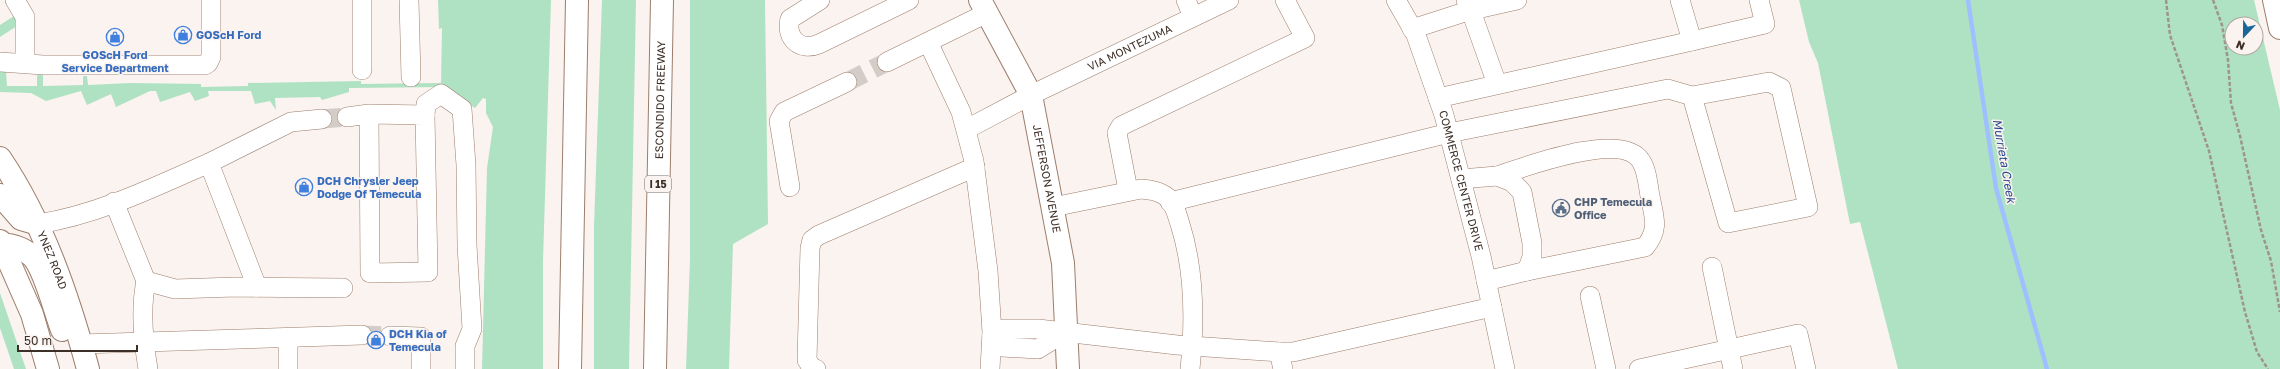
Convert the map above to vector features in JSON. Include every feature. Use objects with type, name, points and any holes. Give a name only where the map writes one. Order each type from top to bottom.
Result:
[{"type":"main road","points":[[570,369],[577,0]]},
{"type":"main road","name":"ESCONDIDO FREEWAY","points":[[655,369],[662,0]]},
{"type":"main road","points":[[2274,0],[2280,28]]},
{"type":"main road","name":"JEFFERSON AVENUE","points":[[985,4],[1031,95],[1064,263],[1068,369]]},
{"type":"main road","name":"YNEZ ROAD","points":[[0,158],[38,224],[63,286],[88,369]]},
{"type":"main road","points":[[0,195],[21,219],[38,224]]},
{"type":"main road","points":[[0,244],[32,314],[48,369]]},
{"type":"main road","points":[[0,244],[17,247],[33,257],[39,267],[65,338],[84,369]]},
{"type":"street","points":[[15,0],[25,16],[25,63]]},
{"type":"street","points":[[0,62],[206,64],[211,57],[211,0]]},
{"type":"street","points":[[362,0],[362,70]]},
{"type":"street","points":[[409,0],[411,77]]},
{"type":"street","points":[[820,0],[790,19],[788,26],[793,38],[801,46],[810,48],[909,0]]},
{"type":"street","points":[[1186,0],[1193,17]]},
{"type":"street","name":"VIA MONTEZUMA","points":[[967,129],[1031,95],[1229,0]]},
{"type":"street","points":[[1128,190],[1117,133],[1121,126],[1305,38],[1285,0]]},
{"type":"street","name":"COMMERCE CENTER DRIVE","points":[[1396,0],[1412,29],[1438,98],[1449,133],[1486,281],[1505,369]]},
{"type":"street","points":[[1412,29],[1468,5],[1516,0]]},
{"type":"street","points":[[1680,0],[1692,41]]},
{"type":"street","points":[[1438,98],[1765,24],[1760,0]]},
{"type":"street","points":[[887,62],[928,42],[985,4]]},
{"type":"street","points":[[1468,5],[1498,84]]},
{"type":"street","points":[[928,42],[967,129],[975,167],[988,270],[992,338],[990,369]]},
{"type":"street","points":[[790,187],[779,121],[784,112],[847,82]]},
{"type":"street","points":[[1170,202],[1449,133],[1668,89],[1692,96],[1756,83],[1769,82],[1781,88],[1808,207],[1728,223],[1692,96]]},
{"type":"street","points":[[369,114],[370,273],[428,272],[426,104],[441,94],[462,109],[466,165],[467,245],[472,329],[465,346],[465,369]]},
{"type":"street","points":[[347,117],[369,114],[425,115]]},
{"type":"street","points":[[38,224],[62,221],[114,202],[209,163],[291,122],[322,120]]},
{"type":"street","points":[[1461,179],[1497,176],[1596,148],[1614,147],[1632,153],[1641,160],[1646,174],[1656,226],[1653,238],[1645,247],[1527,271],[1486,281]]},
{"type":"street","points":[[209,163],[257,287]]},
{"type":"street","points":[[816,369],[812,368],[807,360],[810,248],[812,240],[819,235],[975,167]]},
{"type":"street","points":[[1497,176],[1512,182],[1522,192],[1532,243],[1532,257],[1527,271]]},
{"type":"street","points":[[1053,207],[1128,190],[1141,189],[1155,190],[1170,202],[1175,208],[1187,246],[1193,297],[1190,369]]},
{"type":"street","points":[[114,202],[146,281],[142,299],[144,342],[148,369]]},
{"type":"street","points":[[1712,267],[1733,369]]},
{"type":"street","points":[[146,281],[175,289],[257,287],[343,288]]},
{"type":"street","points":[[1590,296],[1606,369]]},
{"type":"street","points":[[992,338],[1003,329],[1067,331],[1192,346],[1281,361],[1293,352],[1492,307]]},
{"type":"street","points":[[1647,368],[1798,334],[1806,369]]},
{"type":"street","points":[[81,344],[362,336]]},
{"type":"street","points":[[390,336],[420,337],[421,369]]},
{"type":"street","points":[[288,338],[288,369]]},
{"type":"path","points":[[2166,0],[2170,35],[2209,151],[2247,319],[2257,352],[2268,369]]},
{"type":"path","points":[[2213,0],[2222,25],[2228,60],[2230,103],[2242,144],[2261,230],[2271,261],[2280,312]]},
{"type":"green space","points":[[438,0],[551,0],[543,261],[543,369],[482,369],[487,168],[493,127],[486,113],[486,99],[483,98],[475,108],[443,87],[349,88],[349,92],[322,100],[320,97],[275,98],[276,110],[270,101],[255,104],[251,91],[208,91],[209,96],[195,101],[190,92],[160,102],[156,91],[150,91],[116,107],[111,94],[87,105],[81,91],[46,101],[31,93],[0,92],[0,70],[6,71],[7,86],[37,86],[37,76],[39,74],[43,74],[43,86],[83,85],[83,76],[87,76],[88,85],[131,83],[201,84],[201,87],[248,86],[248,83],[361,81],[361,84],[441,83],[442,28],[439,29]]},
{"type":"green space","points":[[602,0],[636,0],[629,369],[594,369],[594,226]]},
{"type":"green space","points":[[690,0],[765,0],[768,224],[733,244],[729,369],[686,369],[690,259]]},
{"type":"green space","points":[[1799,0],[2254,0],[2258,16],[2224,16],[2224,56],[2264,56],[2264,42],[2280,110],[2280,369],[1898,369],[1860,222],[1850,224],[1818,63],[1809,42]]},
{"type":"green space","points":[[14,16],[20,24],[0,37],[0,25]]},
{"type":"green space","points":[[0,293],[26,369],[14,369],[0,328]]},
{"type":"waterway","name":"Murrieta Creek","points":[[1968,0],[1996,188],[2047,369]]},
{"type":"tunnel","points":[[847,82],[887,62]]},
{"type":"tunnel","points":[[322,119],[347,117]]},
{"type":"tunnel","points":[[362,335],[390,336]]},
{"type":"place","name":"GOScH Ford","points":[[183,35]]},
{"type":"place","name":"GOScH Ford Service Department","points":[[115,37]]},
{"type":"place","name":"DCH Chrysler Jeep Dodge Of Temecula","points":[[304,187]]},
{"type":"place","name":"CHP Temecula Office","points":[[1561,208]]},
{"type":"place","name":"DCH Kia of Temecula","points":[[376,340]]}]
